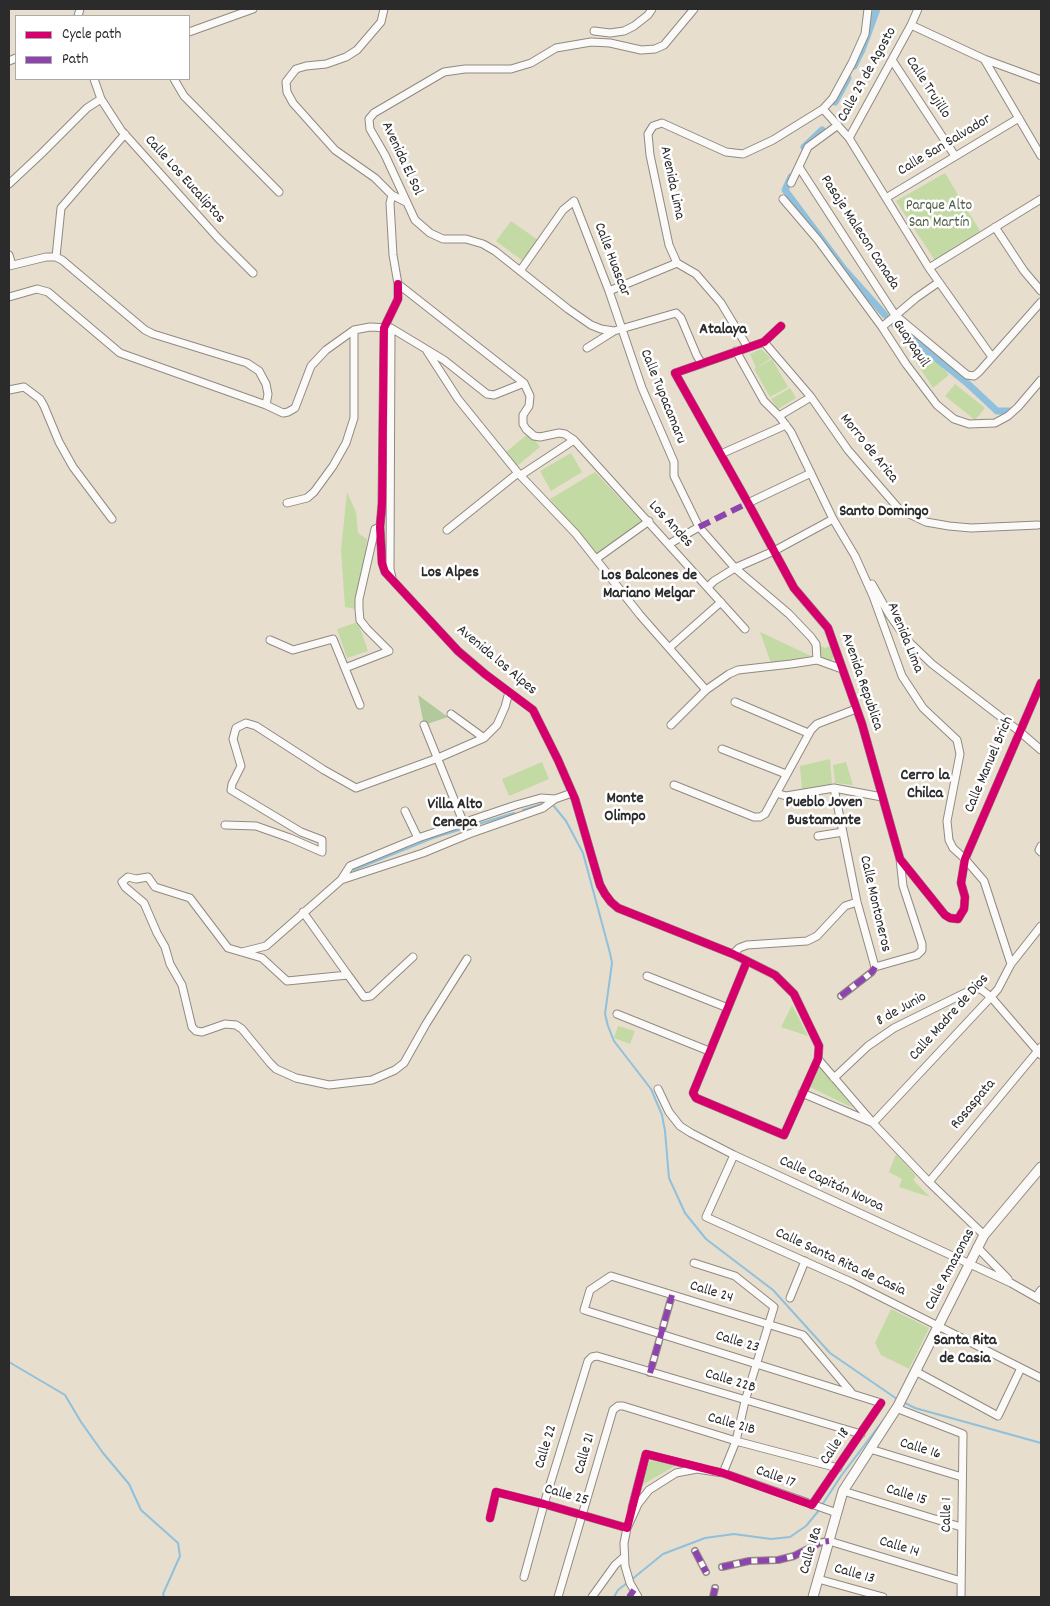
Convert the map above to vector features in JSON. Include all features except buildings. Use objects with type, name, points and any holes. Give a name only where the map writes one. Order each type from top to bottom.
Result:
[{"type":"street","points":[[190,32],[253,9]]},
{"type":"street","points":[[384,9],[381,22],[357,50],[326,64],[296,69],[286,82],[287,92],[293,103],[335,150],[375,178],[392,195],[406,202]]},
{"type":"street","points":[[594,32],[610,33],[629,30],[648,15],[652,9]]},
{"type":"street","name":"Avenida El Sol","points":[[618,330],[600,329],[591,325],[483,244],[466,239],[443,239],[430,233],[414,220],[385,155],[369,126],[369,118],[374,113],[444,72],[465,69],[511,69],[531,63],[556,48],[591,42],[610,42],[641,50],[655,50],[664,45],[694,9]]},
{"type":"street","points":[[868,9],[865,34],[852,63],[834,98],[822,109],[849,138],[929,268],[992,356],[1041,302]]},
{"type":"street","name":"Calle 29 de Agosto","points":[[849,138],[918,9]]},
{"type":"street","points":[[911,25],[984,59],[1041,80]]},
{"type":"street","points":[[984,59],[1041,156]]},
{"type":"street","name":"Calle Trujillo","points":[[892,60],[955,156]]},
{"type":"street","name":"Calle Los Eucaliptos","points":[[94,80],[101,99],[125,134],[218,238],[253,274]]},
{"type":"street","points":[[175,80],[184,96],[279,192]]},
{"type":"street","points":[[9,184],[87,108],[101,99]]},
{"type":"street","name":"Avenida Lima","points":[[677,263],[669,245],[652,164],[647,139],[650,130],[658,124],[667,124],[726,152],[743,154],[773,140],[822,109]]},
{"type":"street","name":"Calle San Salvador","points":[[886,198],[1019,118]]},
{"type":"street","points":[[791,183],[808,147],[838,125]]},
{"type":"street","points":[[56,257],[61,208],[125,134]]},
{"type":"street","name":"Pasaje Malecon Canada","points":[[799,167],[895,315],[967,375],[974,376],[992,356]]},
{"type":"street","points":[[392,195],[390,203],[393,255],[398,284],[398,299],[388,328],[390,569],[393,581]]},
{"type":"street","points":[[929,268],[1041,198]]},
{"type":"street","name":"Guayaquil","points":[[783,199],[818,240],[937,405],[954,419],[969,424],[995,422],[1008,416],[1018,407],[1041,380]]},
{"type":"street","name":"Calle Huascar","points":[[520,271],[563,210],[574,200],[609,291],[618,330]]},
{"type":"street","points":[[995,227],[1024,271],[1041,291]]},
{"type":"street","points":[[9,255],[10,265],[46,257],[56,257],[152,334],[168,337],[247,363],[259,371],[266,384],[268,394],[266,405]]},
{"type":"street","points":[[609,291],[677,263],[696,274],[722,303],[747,346]]},
{"type":"street","points":[[882,327],[916,298],[939,282]]},
{"type":"street","points":[[398,284],[524,383],[530,396],[529,406],[523,419],[526,429],[534,436],[540,437],[559,433],[565,434],[574,440],[520,474],[447,530]]},
{"type":"street","points":[[9,297],[37,289],[48,292],[120,353],[266,405],[283,413],[292,411],[298,404],[311,366],[326,350],[354,330],[370,327],[388,328],[427,350],[444,360],[487,394],[494,395],[524,383]]},
{"type":"street","points":[[587,348],[618,330],[670,314],[678,314],[702,364],[747,346],[764,342],[781,326]]},
{"type":"street","name":"Avenida los Alpes","points":[[388,328],[380,528],[382,563],[385,572],[458,651],[533,710],[572,793],[600,885],[610,902],[618,908],[732,954],[775,975],[794,994],[818,1046],[818,1059]]},
{"type":"street","points":[[287,503],[307,498],[314,492],[333,466],[346,443],[354,418],[354,330]]},
{"type":"street","name":"Calle Tupacamaru","points":[[618,330],[674,462],[674,476],[699,527],[735,568],[789,614],[811,637],[816,644],[817,660]]},
{"type":"street","name":"Morro de Arica","points":[[764,342],[810,397],[848,450],[899,509],[926,522],[949,526],[971,528],[1038,525]]},
{"type":"street","points":[[427,350],[458,399],[520,474],[576,534],[640,615],[706,690]]},
{"type":"street","name":"Avenida Lima","points":[[736,351],[764,401],[786,425],[833,519],[855,556],[873,596],[902,676],[923,708],[957,740],[960,754],[947,822],[949,840],[953,848],[984,881],[1011,964]]},
{"type":"street","name":"Avenida Republica","points":[[702,364],[675,373],[794,588],[828,628],[862,724],[900,859],[945,915],[950,918],[958,919],[964,908],[965,897],[961,883],[965,859]]},
{"type":"street","points":[[9,390],[28,388],[40,399],[59,442],[73,467],[112,519]]},
{"type":"street","points":[[779,416],[810,397]]},
{"type":"street","points":[[721,454],[786,425]]},
{"type":"street","name":"Los Andes","points":[[574,440],[745,629]]},
{"type":"street","points":[[748,503],[811,472]]},
{"type":"street","points":[[708,587],[735,568],[774,551],[833,519]]},
{"type":"street","points":[[596,559],[649,521]]},
{"type":"street","points":[[669,544],[699,527]]},
{"type":"street","points":[[345,668],[389,651],[366,629],[360,620],[359,609],[359,599],[375,529],[380,528]]},
{"type":"street","points":[[855,556],[889,614],[907,640],[932,664],[1020,731],[1041,750]]},
{"type":"street","points":[[669,648],[721,602]]},
{"type":"street","points":[[270,640],[293,650],[333,639],[360,706]]},
{"type":"street","points":[[671,725],[706,690],[738,670],[817,660],[842,669]]},
{"type":"street","name":"Calle Manuel Brich","points":[[965,859],[1041,683]]},
{"type":"street","points":[[225,825],[256,826],[322,852],[322,840],[301,832],[231,790],[241,766],[233,739],[236,728],[246,723],[256,726],[324,770],[356,788],[438,758],[484,738],[497,725],[505,708],[509,692]]},
{"type":"street","points":[[735,702],[808,733]]},
{"type":"street","points":[[674,785],[754,817],[760,817],[765,814],[808,733],[817,724],[856,709]]},
{"type":"street","points":[[452,714],[484,738]]},
{"type":"street","points":[[424,725],[464,824]]},
{"type":"street","points":[[722,748],[786,774]]},
{"type":"street","points":[[776,793],[786,796],[834,788],[882,797]]},
{"type":"street","name":"Calle Montoneros","points":[[834,788],[857,902],[875,968]]},
{"type":"street","points":[[341,880],[423,853],[572,793]]},
{"type":"street","points":[[241,952],[266,946],[341,880],[350,866],[418,838],[541,798],[551,803]]},
{"type":"street","points":[[406,811],[418,838]]},
{"type":"street","points":[[818,836],[843,832]]},
{"type":"street","points":[[841,996],[875,968],[917,955],[922,950],[922,944],[903,886],[900,859]]},
{"type":"street","points":[[348,975],[287,981],[262,958],[228,948],[190,898],[155,887],[148,877],[136,879],[128,877],[122,882],[125,887],[144,903],[165,946],[170,964],[182,985],[192,1027],[196,1031],[202,1032],[225,1024],[236,1025],[242,1029],[276,1069],[296,1078],[329,1085],[372,1080],[395,1070],[404,1063],[467,959]]},
{"type":"street","points":[[732,954],[739,948],[747,945],[802,942],[812,939],[845,906],[857,902]]},
{"type":"street","points":[[303,912],[364,996],[371,996],[413,957]]},
{"type":"street","name":"Calle Madre de Dios","points":[[873,1123],[998,989],[1011,964],[1041,926]]},
{"type":"street","points":[[747,961],[693,1089],[693,1095],[696,1098],[784,1136],[818,1059],[873,1123],[929,1182],[984,1235]]},
{"type":"street","points":[[647,976],[728,1008]]},
{"type":"street","name":"8 de Junio","points":[[834,1078],[868,1046],[894,1028],[972,989],[982,990],[991,997]]},
{"type":"street","points":[[991,997],[1040,1051]]},
{"type":"street","points":[[617,1014],[709,1051]]},
{"type":"street","name":"Rosaspata","points":[[929,1182],[1040,1051]]},
{"type":"street","name":"Calle Capitán Novoa","points":[[658,1089],[680,1126],[691,1133],[1038,1298]]},
{"type":"street","points":[[802,1093],[873,1123]]},
{"type":"street","name":"Calle Santa Rita de Casia","points":[[734,1155],[706,1217],[851,1282],[1041,1378]]},
{"type":"street","name":"Calle Amazonas","points":[[898,1404],[984,1235],[1041,1167]]},
{"type":"street","name":"Calle Capitán Novoa","points":[[977,1247],[1011,1284]]},
{"type":"street","points":[[790,1298],[806,1261]]},
{"type":"street","points":[[627,1528],[646,1454],[723,1473],[736,1441],[745,1401],[774,1307],[735,1276],[694,1263]]},
{"type":"street","name":"Calle 24","points":[[584,1310],[590,1290],[611,1276],[769,1324],[804,1335],[851,1392]]},
{"type":"street","points":[[1038,1298],[1041,1290]]},
{"type":"street","points":[[650,1372],[672,1295]]},
{"type":"street","name":"Calle 23","points":[[584,1310],[851,1392],[881,1403]]},
{"type":"street","name":"Calle 22B","points":[[592,1356],[861,1434]]},
{"type":"street","name":"Calle 22","points":[[524,1577],[544,1504],[588,1361],[592,1356]]},
{"type":"street","points":[[915,1371],[998,1416],[1021,1368]]},
{"type":"street","name":"Calle 18","points":[[815,1506],[881,1403]]},
{"type":"street","name":"Calle 1","points":[[898,1404],[963,1434],[961,1597]]},
{"type":"street","name":"Calle 18","points":[[833,1512],[843,1491],[898,1404]]},
{"type":"street","name":"Calle 21B","points":[[618,1406],[736,1441],[838,1468]]},
{"type":"street","name":"Calle 21","points":[[558,1597],[613,1410],[618,1406]]},
{"type":"street","name":"Calle 16","points":[[870,1449],[962,1476]]},
{"type":"street","name":"Calle 17","points":[[636,1594],[630,1583],[625,1566],[624,1543],[627,1528],[638,1504],[649,1490],[676,1473],[697,1469],[723,1473],[833,1512]]},
{"type":"street","name":"Calle 15","points":[[843,1491],[961,1527]]},
{"type":"street","name":"Calle 25","points":[[490,1518],[496,1492],[627,1528]]},
{"type":"street","name":"Calle 18a","points":[[812,1597],[829,1541],[833,1512]]},
{"type":"street","points":[[722,1567],[786,1558],[794,1556],[821,1542],[829,1541]]},
{"type":"street","name":"Calle 14","points":[[829,1541],[961,1581]]},
{"type":"street","points":[[695,1551],[706,1572]]},
{"type":"street","points":[[592,1597],[615,1565],[624,1557]]},
{"type":"street","name":"Calle 13","points":[[818,1578],[883,1597]]},
{"type":"street","points":[[713,1597],[716,1588]]},
{"type":"street","points":[[629,1597],[636,1594]]},
{"type":"green space","name":"Parque Alto San Martín","points":[[945,173],[980,231],[936,262],[896,201]]},
{"type":"green space","points":[[511,221],[538,240],[523,261],[496,241]]},
{"type":"green space","points":[[761,349],[771,358],[757,368],[772,359],[788,387],[770,397],[754,369],[756,368],[750,354]]},
{"type":"green space","points":[[930,351],[949,375],[933,388],[914,359]]},
{"type":"green space","points":[[955,384],[985,408],[975,420],[945,396]]},
{"type":"green space","points":[[790,388],[796,398],[778,409],[771,399]]},
{"type":"green space","points":[[529,433],[540,447],[517,466],[506,452]]},
{"type":"green space","points":[[571,453],[582,472],[551,491],[540,471]]},
{"type":"green space","points":[[595,472],[642,522],[598,555],[550,499]]},
{"type":"green space","points":[[347,492],[356,512],[358,533],[367,539],[356,609],[345,607],[341,550]]},
{"type":"green space","points":[[358,622],[368,651],[347,658],[337,629]]},
{"type":"green space","points":[[760,632],[811,656],[771,663]]},
{"type":"green space","points":[[819,645],[825,648],[830,646],[835,654],[831,662],[819,657]]},
{"type":"green space","points":[[418,695],[448,717],[424,725]]},
{"type":"green space","points":[[830,759],[832,784],[802,790],[800,766]]},
{"type":"green space","points":[[542,762],[549,779],[509,796],[502,779]]},
{"type":"green space","points":[[846,762],[853,785],[835,783],[833,765]]},
{"type":"green space","points":[[792,1005],[808,1036],[781,1027]]},
{"type":"green space","points":[[618,1026],[635,1031],[630,1044],[614,1038]]},
{"type":"green space","points":[[820,1066],[853,1108],[810,1087]]},
{"type":"green space","points":[[896,1154],[916,1176],[913,1180],[930,1197],[899,1187],[902,1179],[889,1172]]},
{"type":"green space","points":[[891,1309],[929,1328],[909,1369],[881,1355],[875,1343]]},
{"type":"green space","points":[[650,1460],[675,1466],[640,1486]]},
{"type":"waterway","points":[[854,66],[877,9]]},
{"type":"waterway","points":[[835,102],[848,78]]},
{"type":"waterway","points":[[804,147],[822,130]]},
{"type":"waterway","points":[[791,177],[785,190],[844,269],[885,315]]},
{"type":"waterway","points":[[894,324],[967,383],[997,411],[1014,411]]},
{"type":"waterway","points":[[523,810],[542,804]]},
{"type":"waterway","points":[[553,805],[566,821],[583,853],[610,953],[612,963],[605,1014],[608,1026],[614,1041],[651,1089],[662,1115],[669,1178],[685,1213],[706,1239],[773,1290],[830,1353],[897,1399]]},
{"type":"waterway","points":[[354,870],[433,838],[514,813]]},
{"type":"waterway","points":[[9,1362],[65,1395],[103,1453],[129,1484],[141,1510],[178,1543],[180,1556],[163,1594],[164,1597]]},
{"type":"waterway","points":[[903,1402],[915,1408],[1041,1443]]},
{"type":"waterway","points":[[822,1505],[841,1476],[885,1418]]},
{"type":"waterway","points":[[631,1580],[663,1554],[705,1538],[734,1534],[771,1539],[790,1537],[806,1526],[820,1509]]},
{"type":"waterway","points":[[614,1597],[618,1590],[627,1583]]},
{"type":"marked path","points":[[699,527],[748,503]]},
{"type":"marked path","points":[[841,996],[872,972],[875,967]]},
{"type":"marked path","points":[[650,1373],[672,1295]]},
{"type":"marked path","points":[[722,1567],[749,1561],[778,1560],[794,1556],[821,1542],[829,1541]]},
{"type":"marked path","points":[[695,1551],[706,1572]]},
{"type":"marked path","points":[[713,1597],[715,1588]]},
{"type":"marked path","points":[[629,1597],[634,1590]]},
{"type":"cycle path","points":[[398,284],[398,299],[384,328],[382,504],[380,527],[382,563],[385,572],[458,651],[533,710],[575,799],[600,885],[611,902],[618,908],[733,954],[775,975],[794,994],[819,1046],[818,1059],[784,1135],[696,1098],[693,1093],[747,961]]},
{"type":"cycle path","points":[[781,326],[764,342],[675,373],[794,588],[828,628],[862,724],[900,859],[945,915],[950,918],[958,919],[964,909],[965,897],[961,883],[965,859],[1041,683]]},
{"type":"cycle path","points":[[490,1518],[496,1492],[627,1528],[646,1454],[723,1473],[812,1505],[881,1403]]},
{"type":"district","name":"Atalaya","points":[[723,331]]},
{"type":"district","name":"Santo Domingo","points":[[884,513]]},
{"type":"district","name":"Los Alpes","points":[[450,574]]},
{"type":"district","name":"Los Balcones de Mariano Melgar","points":[[649,586]]},
{"type":"district","name":"Cerro la Chilca","points":[[925,786]]},
{"type":"district","name":"Monte Olimpo","points":[[625,809]]},
{"type":"district","name":"Pueblo Joven Bustamante","points":[[824,813]]},
{"type":"district","name":"Villa Alto Cenepa","points":[[455,815]]},
{"type":"district","name":"Santa Rita de Casia","points":[[965,1351]]}]
